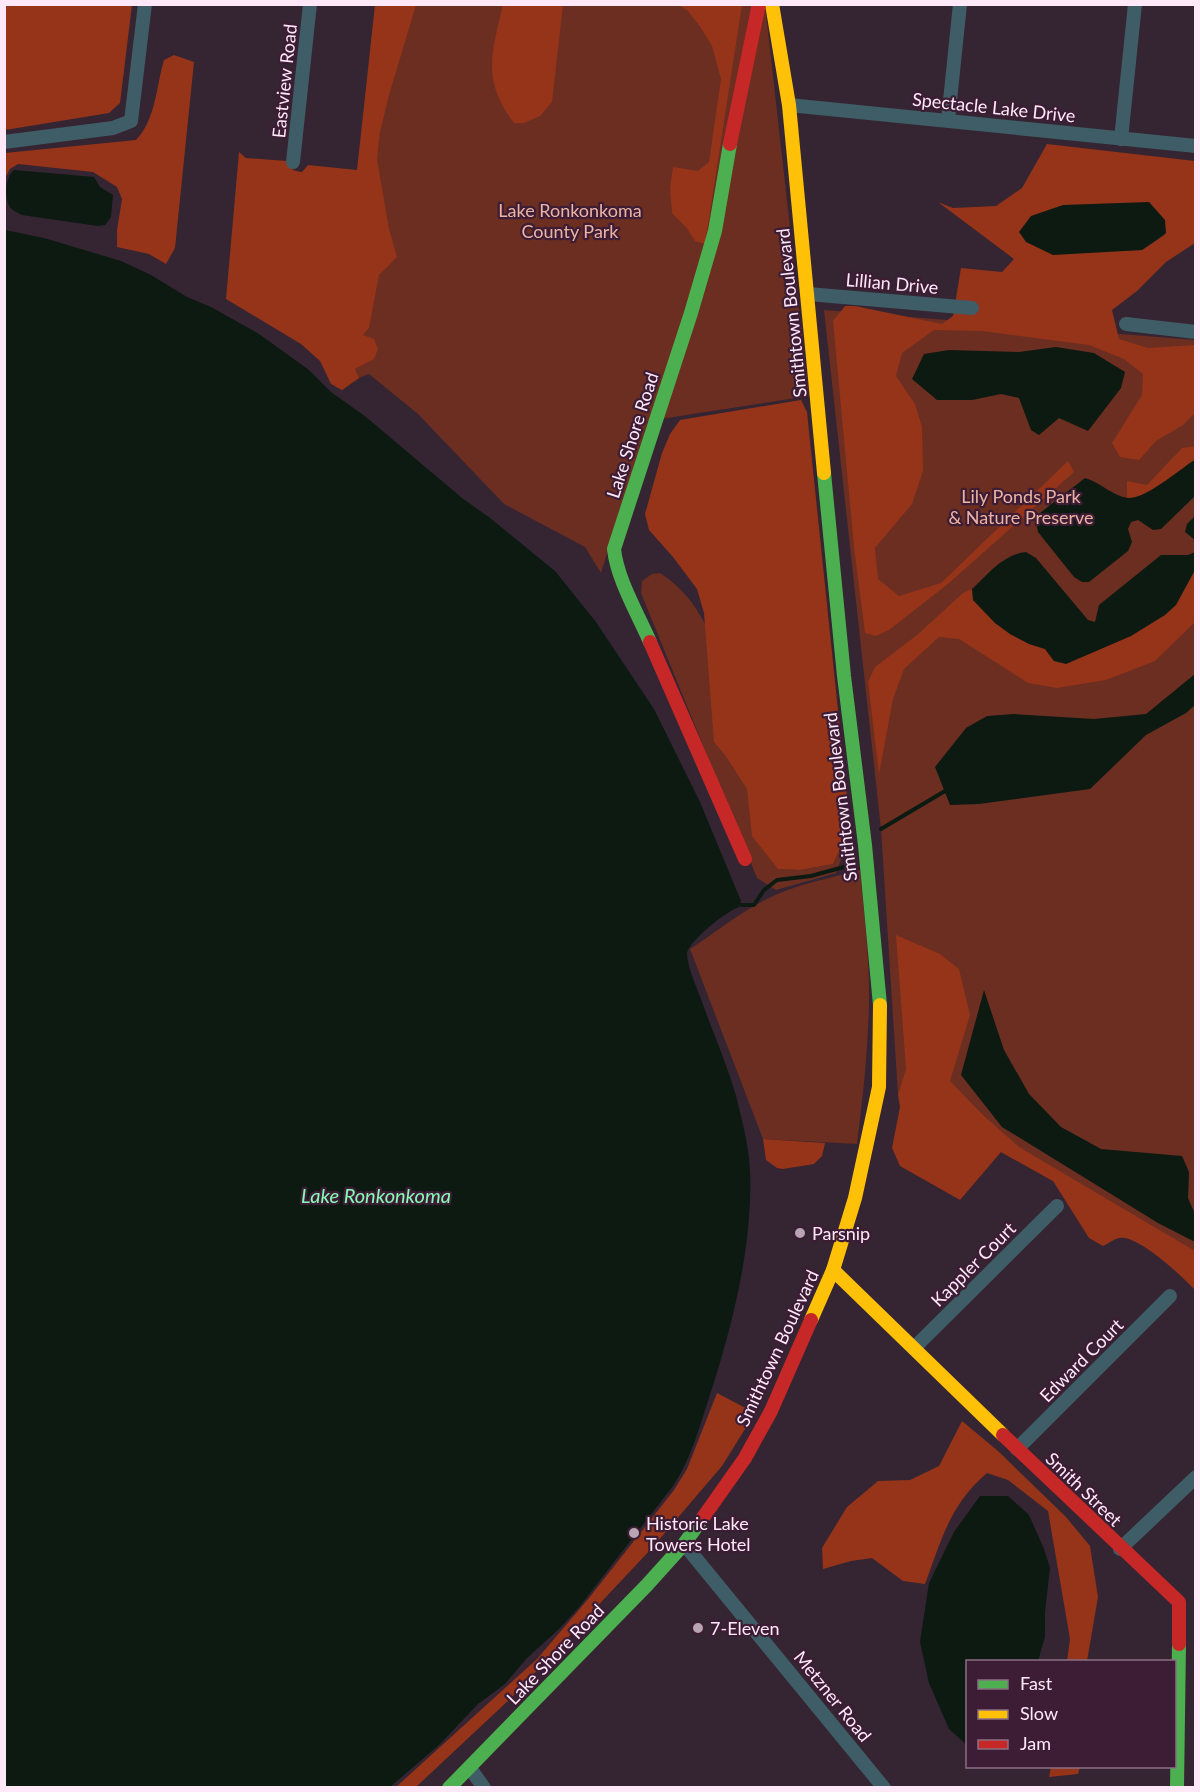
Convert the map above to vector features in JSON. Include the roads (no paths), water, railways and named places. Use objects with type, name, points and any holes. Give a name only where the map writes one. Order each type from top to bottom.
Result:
[{"type":"main road","name":"Lake Shore Road","points":[[745,859],[625,584],[614,549],[689,320],[715,231],[733,125],[759,4]]},
{"type":"main road","name":"Smithtown Boulevard","points":[[684,1544],[745,1458],[771,1411],[833,1270],[855,1198],[879,1087],[880,995],[865,845],[844,676],[789,105],[772,4]]},
{"type":"main road","name":"Smith Street","points":[[833,1270],[1120,1549],[1179,1602]]},
{"type":"main road","name":"Lake Shore Road","points":[[449,1788],[684,1544]]},
{"type":"main road","points":[[1177,1788],[1179,1602],[1196,1603]]},
{"type":"street","points":[[4,142],[113,128],[131,121],[145,4]]},
{"type":"street","name":"Eastview Road","points":[[293,162],[310,4]]},
{"type":"street","points":[[948,120],[960,4]]},
{"type":"street","points":[[1121,139],[1135,4]]},
{"type":"street","name":"Spectacle Lake Drive","points":[[789,105],[1196,146]]},
{"type":"street","name":"Lillian Drive","points":[[808,294],[972,308]]},
{"type":"street","points":[[1126,324],[1196,332]]},
{"type":"street","name":"Kappler Court","points":[[914,1348],[1057,1206]]},
{"type":"street","name":"Edward Court","points":[[1017,1449],[1170,1296]]},
{"type":"street","points":[[1120,1549],[1196,1477]]},
{"type":"street","name":"Metzner Road","points":[[684,1544],[885,1788]]},
{"type":"street","points":[[470,1768],[484,1788]]},
{"type":"water","points":[[14,170],[94,177],[100,187],[113,195],[111,217],[105,225],[98,226],[22,215],[11,208],[7,198],[7,182]]},
{"type":"water","points":[[1149,202],[1165,220],[1166,233],[1142,250],[1053,255],[1026,242],[1019,232],[1031,216],[1063,205]]},
{"type":"water","name":"Lake Ronkonkoma","points":[[5,230],[44,238],[121,261],[259,334],[309,370],[331,392],[366,417],[462,498],[555,571],[596,622],[654,709],[700,802],[741,901],[739,907],[718,920],[701,935],[687,954],[691,972],[736,1096],[747,1142],[750,1171],[748,1228],[733,1315],[690,1454],[673,1486],[580,1606],[526,1659],[505,1684],[478,1704],[439,1745],[390,1787],[5,1787]]},
{"type":"water","points":[[1056,347],[1094,353],[1125,372],[1121,388],[1088,431],[1059,418],[1039,435],[1031,430],[1019,398],[1001,394],[972,400],[937,400],[912,379],[924,354],[949,350],[1019,352]]},
{"type":"water","points":[[1195,461],[1195,496],[1161,529],[1153,530],[1138,520],[1131,522],[1128,529],[1132,542],[1128,551],[1089,582],[1082,582],[1074,577],[1038,532],[1036,521],[1040,513],[1085,478],[1122,497],[1135,497],[1152,490]]},
{"type":"water","points":[[1195,516],[1195,540],[1185,532],[1187,524]]},
{"type":"water","points":[[1026,552],[1036,558],[1088,620],[1095,622],[1099,605],[1161,555],[1188,555],[1195,552],[1195,570],[1176,605],[1165,615],[1131,636],[1066,664],[1054,661],[1045,649],[1010,634],[995,623],[973,600],[972,589],[990,571],[1003,561]]},
{"type":"water","points":[[1195,674],[1195,705],[1186,713],[1146,735],[1090,789],[979,804],[950,805],[935,767],[966,728],[987,716],[1014,714],[1094,719],[1146,714]]},
{"type":"water","points":[[984,990],[1004,1050],[1029,1094],[1061,1127],[1101,1149],[1182,1156],[1189,1172],[1188,1198],[1195,1214],[1195,1242],[1158,1223],[1002,1127],[961,1075]]},
{"type":"water","points":[[980,1496],[1008,1496],[1029,1515],[1050,1568],[1045,1612],[1045,1637],[1038,1660],[966,1660],[966,1744],[949,1729],[929,1683],[920,1642],[929,1583],[954,1532]]},
{"type":"waterway","points":[[881,829],[945,791]]},
{"type":"waterway","points":[[741,905],[754,905],[764,890],[777,880],[811,876],[851,865]]},
{"type":"place","name":"Parsnip","points":[[800,1233]]},
{"type":"place","name":"Historic Lake Towers Hotel","points":[[634,1533]]},
{"type":"place","name":"7-Eleven","points":[[698,1628]]},
{"type":"park label","name":"Lake Ronkonkoma County Park","points":[[570,220]]},
{"type":"park label","name":"Lily Ponds Park & Nature Preserve","points":[[1021,506]]}]
